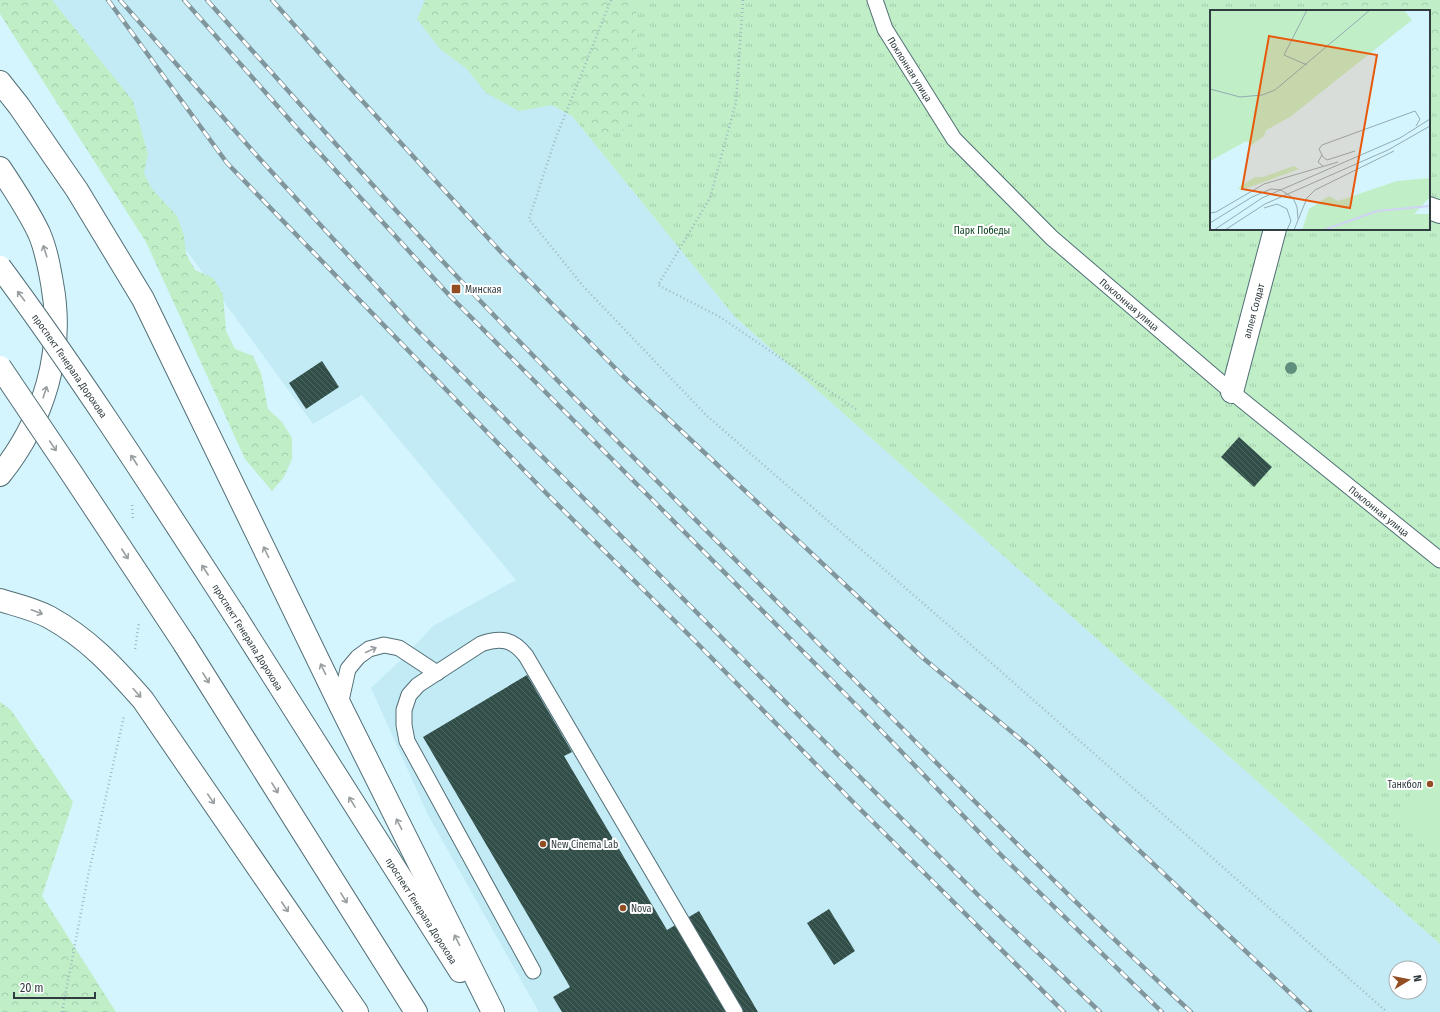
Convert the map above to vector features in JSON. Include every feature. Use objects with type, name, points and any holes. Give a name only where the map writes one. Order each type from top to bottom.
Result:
[{"type":"main road","points":[[0,82],[19,106],[78,190],[143,299],[340,705],[493,1012]]},
{"type":"main road","points":[[0,168],[25,206],[39,234],[49,265],[55,296],[56,328],[54,360],[46,391],[38,413],[20,449],[0,475]]},
{"type":"main road","points":[[1430,208],[1440,212]]},
{"type":"main road","name":"аллея Солдат","points":[[1232,392],[1275,230]]},
{"type":"main road","name":"проспект Генерала Дорохова","points":[[0,267],[116,433],[234,614],[432,930],[487,1012]]},
{"type":"main road","points":[[0,367],[185,645],[416,1012]]},
{"type":"main road","points":[[0,600],[48,617],[79,636],[110,662],[144,700],[357,1012]]},
{"type":"lane","name":"Поклонная улица","points":[[875,0],[885,29],[954,139],[1052,238],[1232,392],[1440,560]]},
{"type":"lane","points":[[532,971],[407,741],[404,725],[404,710],[409,695],[418,685],[481,644],[491,640],[510,642],[519,648],[526,656],[735,1012]]},
{"type":"lane","points":[[340,705],[348,669],[358,657],[369,649],[384,645],[399,648],[437,673]]},
{"type":"path","points":[[611,0],[555,140],[529,219],[583,286],[707,416],[960,636],[1387,1012]]},
{"type":"path","points":[[743,0],[736,102],[710,198],[658,285],[720,317],[856,409]]},
{"type":"path","points":[[132,500],[134,524]]},
{"type":"path","points":[[135,649],[140,619]]},
{"type":"path","points":[[62,1012],[88,876],[125,710]]},
{"type":"shaded area","points":[[4,0],[478,0],[735,317],[1440,944],[1440,1012],[539,1012],[428,815],[371,688],[407,654],[433,626],[516,580],[362,395],[313,424]]},
{"type":"green space","points":[[0,0],[52,0],[133,101],[148,154],[144,173],[152,189],[177,216],[184,235],[186,254],[195,270],[213,278],[223,294],[226,331],[235,349],[253,356],[261,373],[268,409],[282,422],[292,438],[292,459],[284,477],[272,491],[245,459],[146,242],[0,14]]},
{"type":"green space","points":[[425,0],[645,0],[635,15],[636,47],[644,109],[622,131],[603,133],[552,105],[519,111],[486,93],[467,69],[440,49],[417,19]]},
{"type":"green space","name":"Парк Победы","points":[[478,0],[1440,0],[1440,944],[735,317]]},
{"type":"green space","points":[[1316,0],[1440,0],[1440,83],[1430,71],[1430,10],[1323,10]]},
{"type":"green space","points":[[0,702],[11,710],[73,802],[42,896],[116,1012],[0,1012]]},
{"type":"green space","name":"Танкбол","points":[[1440,758],[1440,844],[1398,810]]},
{"type":"building","points":[[322,361],[339,387],[306,409],[289,383]]},
{"type":"building","points":[[1239,437],[1272,467],[1254,487],[1221,457]]},
{"type":"building","points":[[527,675],[572,752],[564,756],[667,930],[699,911],[758,1012],[562,1012],[553,997],[570,987],[423,737]]},
{"type":"building","points":[[829,909],[855,951],[834,965],[807,923]]},
{"type":"railway","points":[[108,0],[227,163],[547,494],[1064,1012]]},
{"type":"railway","points":[[120,0],[259,158],[414,327],[983,900],[1100,1012]]},
{"type":"railway","points":[[184,0],[296,127],[449,295],[867,716],[1003,857],[1162,1012]]},
{"type":"railway","points":[[207,0],[399,214],[507,329],[1000,827],[1191,1012]]},
{"type":"railway","points":[[272,0],[500,251],[624,377],[923,658],[1031,748],[1310,1012]]},
{"type":"place","name":"Минская","points":[[456,289]]},
{"type":"place","name":"Танкбол","points":[[1430,784]]},
{"type":"place","name":"New Cinema Lab","points":[[543,844]]},
{"type":"place","name":"Nova","points":[[623,908]]}]
